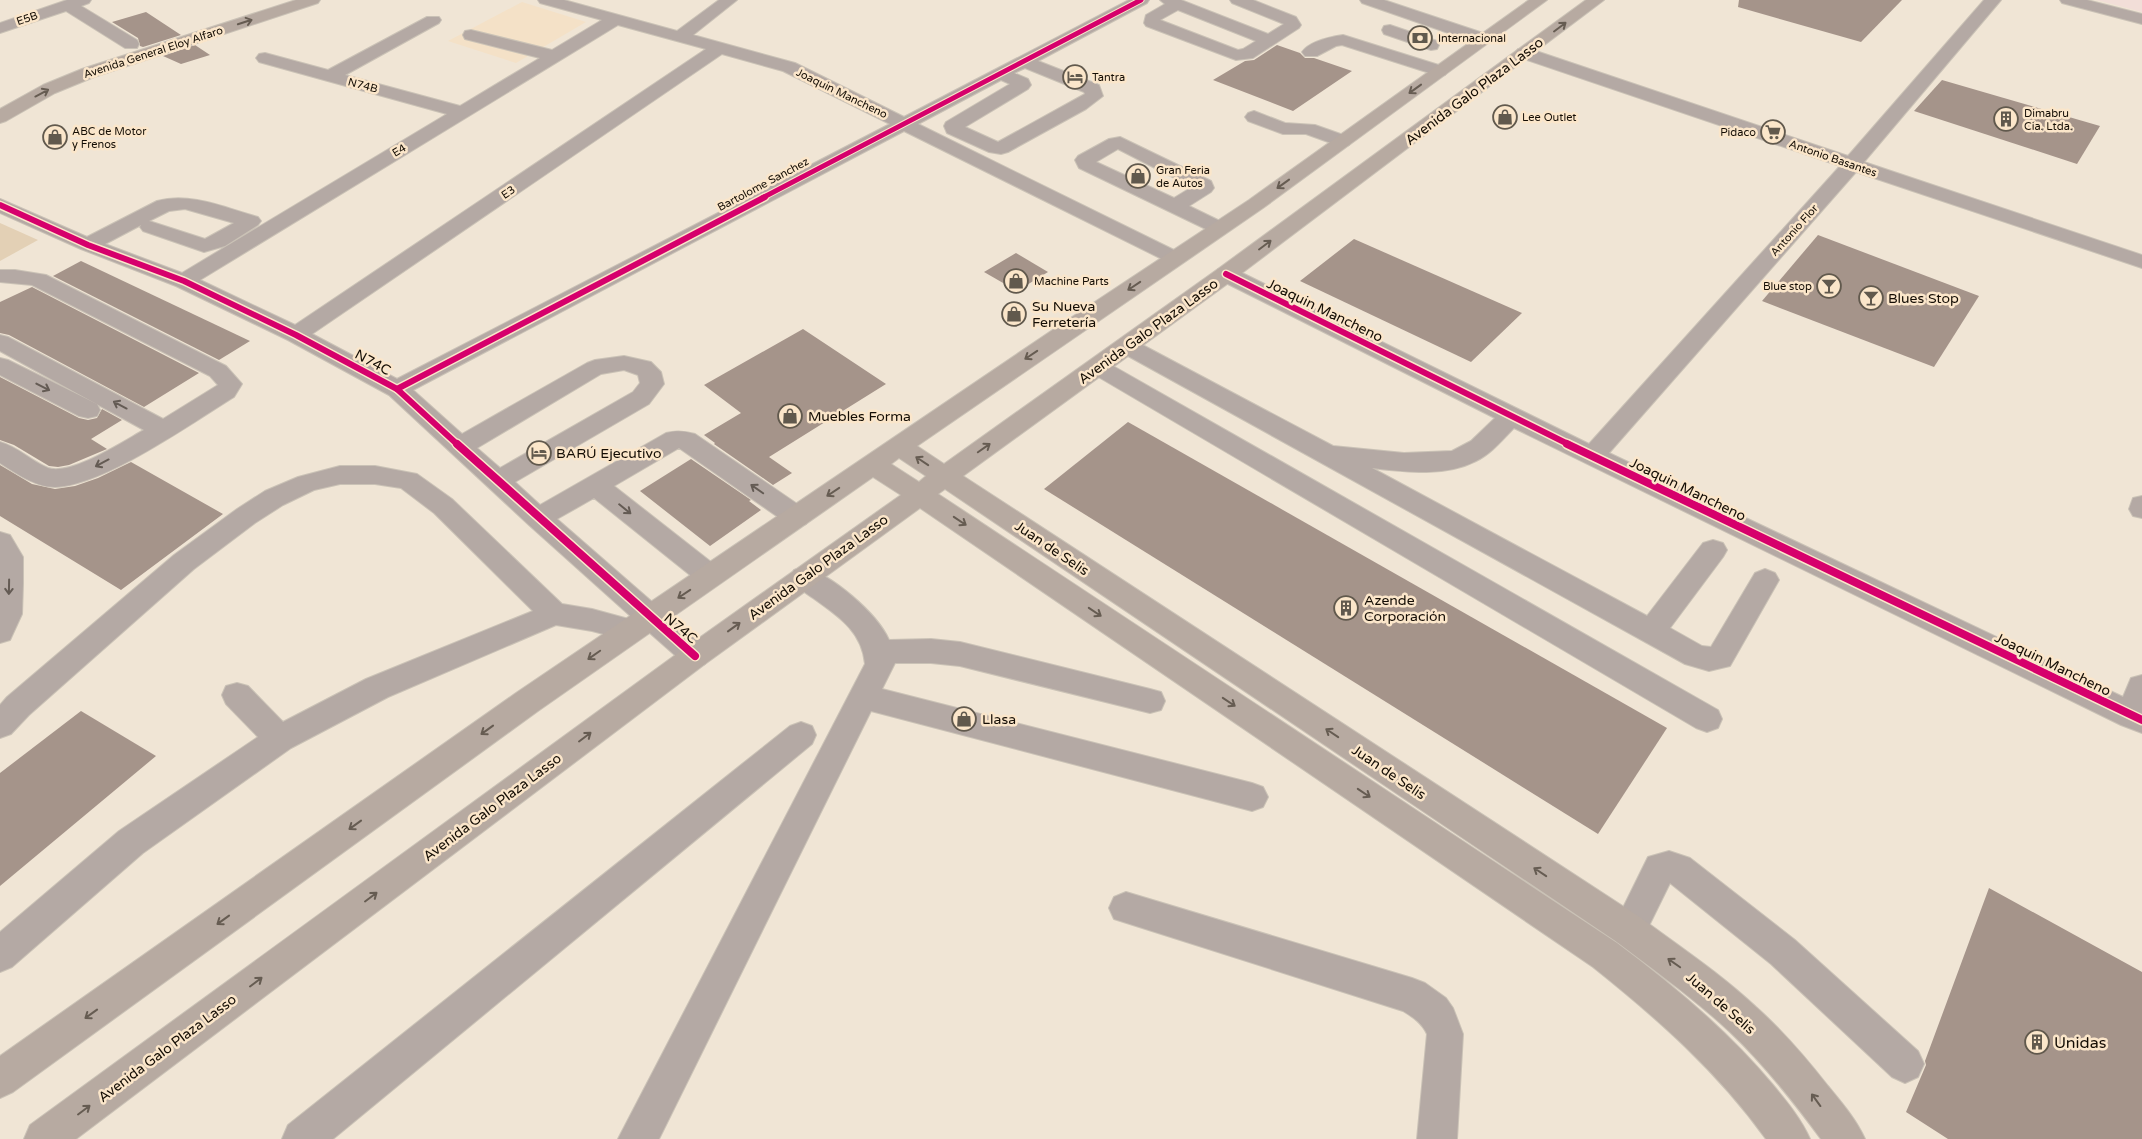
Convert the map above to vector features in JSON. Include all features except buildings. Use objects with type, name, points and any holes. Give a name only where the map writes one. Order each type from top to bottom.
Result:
[{"type":"main road","name":"Avenida General Eloy Alfaro","points":[[17,88],[131,44],[262,0]]},
{"type":"main road","name":"Avenida General Eloy Alfaro","points":[[0,117],[49,89],[88,73],[312,0]]},
{"type":"main road","points":[[0,1079],[640,624],[1219,228],[1539,0]]},
{"type":"main road","name":"Avenida Galo Plaza Lasso","points":[[44,1139],[695,656],[1226,274],[1596,0]]},
{"type":"main road","name":"Juan de Selis","points":[[898,446],[932,485],[1605,955],[1655,992],[1718,1051],[1769,1108],[1790,1139]]},
{"type":"main road","name":"Juan de Selis","points":[[873,465],[932,485],[1628,930],[1687,972],[1744,1020],[1805,1085],[1845,1139]]},
{"type":"street","name":"Joaquin Mancheno","points":[[546,0],[789,67],[1174,258]]},
{"type":"street","points":[[680,37],[729,0]]},
{"type":"street","name":"Bartolome Sanchez","points":[[397,389],[1141,0]]},
{"type":"street","points":[[1238,0],[1293,22],[1292,25],[1269,40],[1247,54],[1236,55],[1152,23],[1152,18],[1172,2],[1269,40]]},
{"type":"street","points":[[1368,0],[1405,8],[1482,39]]},
{"type":"street","name":"Antonio Flor","points":[[1592,456],[1852,164],[1993,0]]},
{"type":"street","points":[[2068,0],[2142,19]]},
{"type":"street","points":[[76,2],[131,44]]},
{"type":"street","name":"E5B","points":[[0,28],[76,2]]},
{"type":"street","points":[[1405,8],[1390,30],[1383,36],[1388,42],[1442,69]]},
{"type":"street","points":[[330,76],[433,20]]},
{"type":"street","name":"E4","points":[[184,281],[614,20]]},
{"type":"street","points":[[1390,30],[1431,45]]},
{"type":"street","points":[[471,35],[554,56]]},
{"type":"street","points":[[1310,52],[1331,42],[1343,40],[1442,69]]},
{"type":"street","name":"E3","points":[[296,335],[719,48]]},
{"type":"street","name":"Antonio Basantes","points":[[1524,54],[2142,262]]},
{"type":"street","name":"N74B","points":[[265,58],[462,112]]},
{"type":"street","points":[[999,73],[1022,83],[1022,85],[953,126],[954,129],[996,148],[1001,148],[1094,96],[1093,89],[1023,61]]},
{"type":"street","points":[[1254,117],[1283,128],[1308,129],[1342,141]]},
{"type":"street","points":[[1174,207],[1204,188],[1204,185],[1120,143],[1116,143],[1085,160],[1086,164],[1174,207],[1219,228]]},
{"type":"street","points":[[88,245],[164,205],[176,203],[186,203],[251,221],[218,242],[204,246],[150,227]]},
{"type":"street","name":"N74C","points":[[0,205],[88,245],[184,281],[296,335],[397,389],[538,518],[640,624],[695,656]]},
{"type":"street","name":"Joaquin Mancheno","points":[[1226,274],[1592,456],[2137,718]]},
{"type":"street","points":[[0,276],[15,276],[38,280],[218,371],[230,384],[226,391],[154,434],[82,473],[57,478],[45,476],[0,450]]},
{"type":"street","points":[[0,342],[154,434]]},
{"type":"street","points":[[1127,346],[1694,656],[1709,659],[1720,658],[1764,580]]},
{"type":"street","points":[[460,446],[596,368],[624,363],[643,367],[649,372],[652,384],[641,398],[498,481]]},
{"type":"street","points":[[0,364],[154,434]]},
{"type":"street","points":[[1098,367],[1707,719]]},
{"type":"street","points":[[1323,453],[1411,462],[1447,460],[1467,455],[1495,433],[1512,416]]},
{"type":"street","points":[[538,518],[675,439],[680,438],[686,440],[797,516]]},
{"type":"street","points":[[0,725],[18,706],[184,562],[246,516],[274,498],[307,483],[340,475],[375,475],[408,480],[443,506],[554,614]]},
{"type":"street","points":[[595,485],[710,576]]},
{"type":"street","points":[[1651,632],[1713,550]]},
{"type":"street","points":[[0,632],[8,614],[3,552]]},
{"type":"street","points":[[638,1139],[880,664],[880,652],[865,624],[804,577]]},
{"type":"street","points":[[0,955],[132,842],[280,739],[377,688],[554,614],[592,620],[640,624]]},
{"type":"street","points":[[880,652],[930,651],[960,654],[1150,701]]},
{"type":"street","points":[[2137,718],[2142,687]]},
{"type":"street","points":[[237,695],[280,739]]},
{"type":"street","points":[[864,697],[1252,797]]},
{"type":"street","points":[[302,1139],[801,735]]},
{"type":"street","points":[[1628,930],[1660,868],[1669,866],[1678,869],[1783,952],[1905,1064]]},
{"type":"street","points":[[1126,908],[1412,996],[1431,1008],[1442,1020],[1445,1034],[1437,1139]]},
{"type":"shaded area","points":[[2097,0],[2142,0],[2142,12]]},
{"type":"shaded area","points":[[522,2],[586,22],[516,63],[448,41]]},
{"type":"shaded area","points":[[0,223],[38,240],[0,261]]},
{"type":"cycle path","points":[[397,389],[1141,0]]},
{"type":"cycle path","points":[[0,205],[88,245],[184,281],[296,335],[397,389],[538,518],[695,656]]},
{"type":"cycle path","points":[[1226,274],[1592,456],[2142,720]]},
{"type":"place","name":"Internacional","points":[[1420,38]]},
{"type":"place","name":"Tantra","points":[[1075,77]]},
{"type":"place","name":"Lee Outlet","points":[[1505,117]]},
{"type":"place","name":"Dimabru Cia. Ltda.","points":[[2006,119]]},
{"type":"place","name":"Pidaco","points":[[1773,132]]},
{"type":"place","name":"ABC de Motor y Frenos","points":[[55,137]]},
{"type":"place","name":"Gran Feria de Autos","points":[[1138,176]]},
{"type":"place","name":"Machine Parts","points":[[1016,281]]},
{"type":"place","name":"Blue stop","points":[[1829,286]]},
{"type":"place","name":"Blues Stop","points":[[1871,298]]},
{"type":"place","name":"Su Nueva Ferretería","points":[[1014,314]]},
{"type":"place","name":"Muebles Forma","points":[[790,416]]},
{"type":"place","name":"BARÚ Ejecutivo","points":[[539,453]]},
{"type":"place","name":"Azende Corporación","points":[[1346,608]]},
{"type":"place","name":"Llasa","points":[[964,719]]},
{"type":"place","name":"Unidas","points":[[2037,1042]]}]
